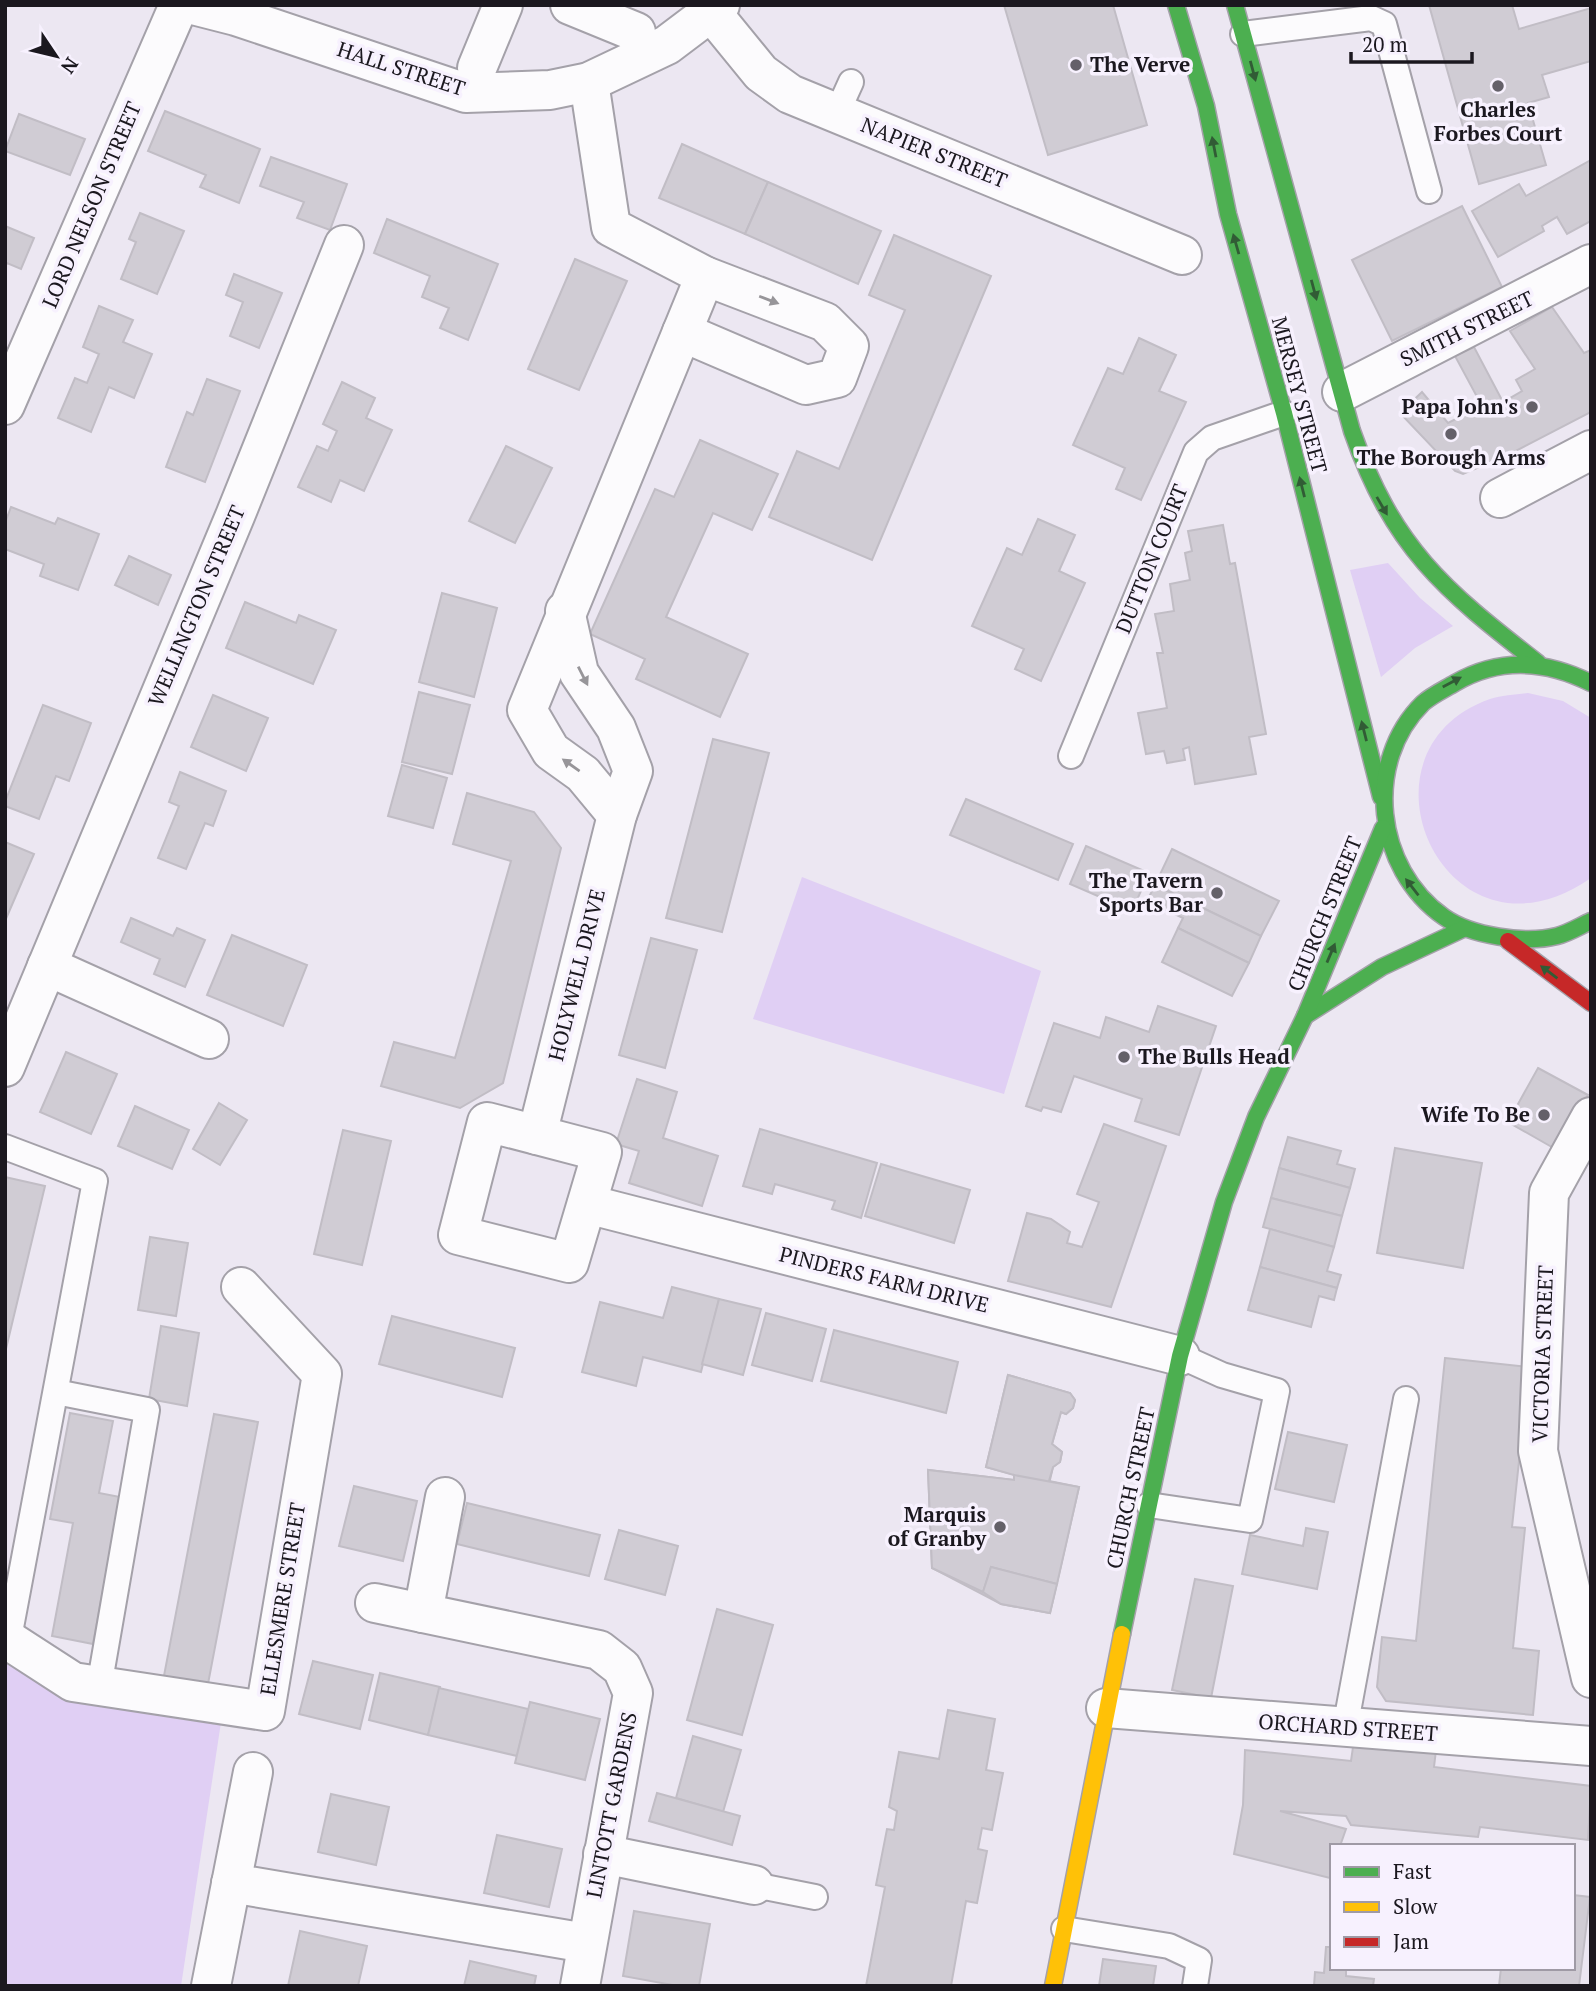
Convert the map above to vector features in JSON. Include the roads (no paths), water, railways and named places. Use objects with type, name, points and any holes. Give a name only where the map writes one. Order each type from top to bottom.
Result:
[{"type":"main road","name":"MERSEY STREET","points":[[1176,5],[1206,106],[1228,214],[1284,413],[1381,797]]},
{"type":"main road","name":"MERSEY STREET","points":[[1235,5],[1370,486],[1419,562],[1451,596],[1572,671]]},
{"type":"main road","points":[[1572,671],[1492,665],[1448,682],[1413,712],[1390,751],[1381,797],[1383,828],[1398,869],[1426,904],[1463,929],[1508,941],[1553,937],[1591,921]]},
{"type":"main road","name":"CHURCH STREET","points":[[1053,1986],[1106,1708],[1181,1356],[1224,1202],[1256,1116],[1305,1016],[1383,828]]},
{"type":"main road","name":"CHURCH STREET","points":[[1305,1016],[1382,967],[1463,929]]},
{"type":"main road","points":[[1508,941],[1591,1003]]},
{"type":"street","name":"LORD NELSON STREET","points":[[5,405],[179,5]]},
{"type":"street","name":"HALL STREET","points":[[193,5],[236,16],[466,93],[550,90],[589,82],[667,46],[716,9]]},
{"type":"street","points":[[477,68],[503,5]]},
{"type":"street","points":[[570,5],[636,32]]},
{"type":"street","name":"NAPIER STREET","points":[[716,9],[774,84],[844,98],[1182,255]]},
{"type":"street","points":[[589,82],[611,227],[705,276],[825,322],[849,346],[837,378],[806,385],[682,332]]},
{"type":"street","name":"WELLINGTON STREET","points":[[5,1067],[235,516],[344,245]]},
{"type":"street","name":"SMITH STREET","points":[[1342,392],[1591,264]]},
{"type":"street","points":[[617,815],[583,774],[551,751],[527,710],[565,611],[705,276]]},
{"type":"street","points":[[1500,498],[1590,452]]},
{"type":"street","name":"HOLYWELL DRIVE","points":[[537,1135],[617,815],[633,771],[615,728],[579,673],[565,611]]},
{"type":"street","points":[[47,966],[209,1039]]},
{"type":"street","name":"VICTORIA STREET","points":[[1591,1117],[1549,1194],[1538,1451],[1591,1678]]},
{"type":"street","points":[[487,1122],[537,1135],[602,1152],[569,1263],[458,1235],[487,1122]]},
{"type":"street","name":"PINDERS FARM DRIVE","points":[[587,1204],[1181,1356]]},
{"type":"street","name":"ELLESMERE STREET","points":[[7,1638],[73,1682],[265,1712],[322,1374],[241,1287]]},
{"type":"street","points":[[424,1613],[445,1497]]},
{"type":"street","name":"LINTOTT GARDENS","points":[[375,1603],[599,1650],[622,1668],[633,1693],[580,1986]]},
{"type":"street","name":"ORCHARD STREET","points":[[1106,1708],[1591,1746]]},
{"type":"street","points":[[211,1986],[253,1773]]},
{"type":"street","points":[[603,1854],[754,1885]]},
{"type":"street","points":[[231,1883],[586,1943]]},
{"type":"lane","points":[[1243,34],[1371,18],[1384,24],[1429,191]]},
{"type":"lane","name":"DUTTON COURT","points":[[1071,756],[1196,452],[1212,438],[1284,413]]},
{"type":"lane","points":[[5,1147],[95,1181],[7,1638]]},
{"type":"lane","points":[[1149,1505],[1250,1520],[1275,1404],[1277,1391],[1222,1376],[1181,1356]]},
{"type":"lane","points":[[56,1392],[147,1410],[99,1687]]},
{"type":"lane","points":[[1345,1728],[1406,1399]]},
{"type":"lane","points":[[754,1885],[815,1897]]},
{"type":"lane","points":[[1063,1929],[1169,1946],[1199,1961],[1195,1986]]},
{"type":"place","name":"The Verve","points":[[1076,65]]},
{"type":"place","name":"Charles Forbes Court","points":[[1498,86]]},
{"type":"place","name":"Papa John's","points":[[1532,407]]},
{"type":"place","name":"The Borough Arms","points":[[1451,434]]},
{"type":"place","name":"The Tavern Sports Bar","points":[[1217,893]]},
{"type":"place","name":"The Bulls Head","points":[[1124,1057]]},
{"type":"place","name":"Wife To Be","points":[[1544,1115]]},
{"type":"place","name":"Marquis of Granby","points":[[1000,1527]]}]
